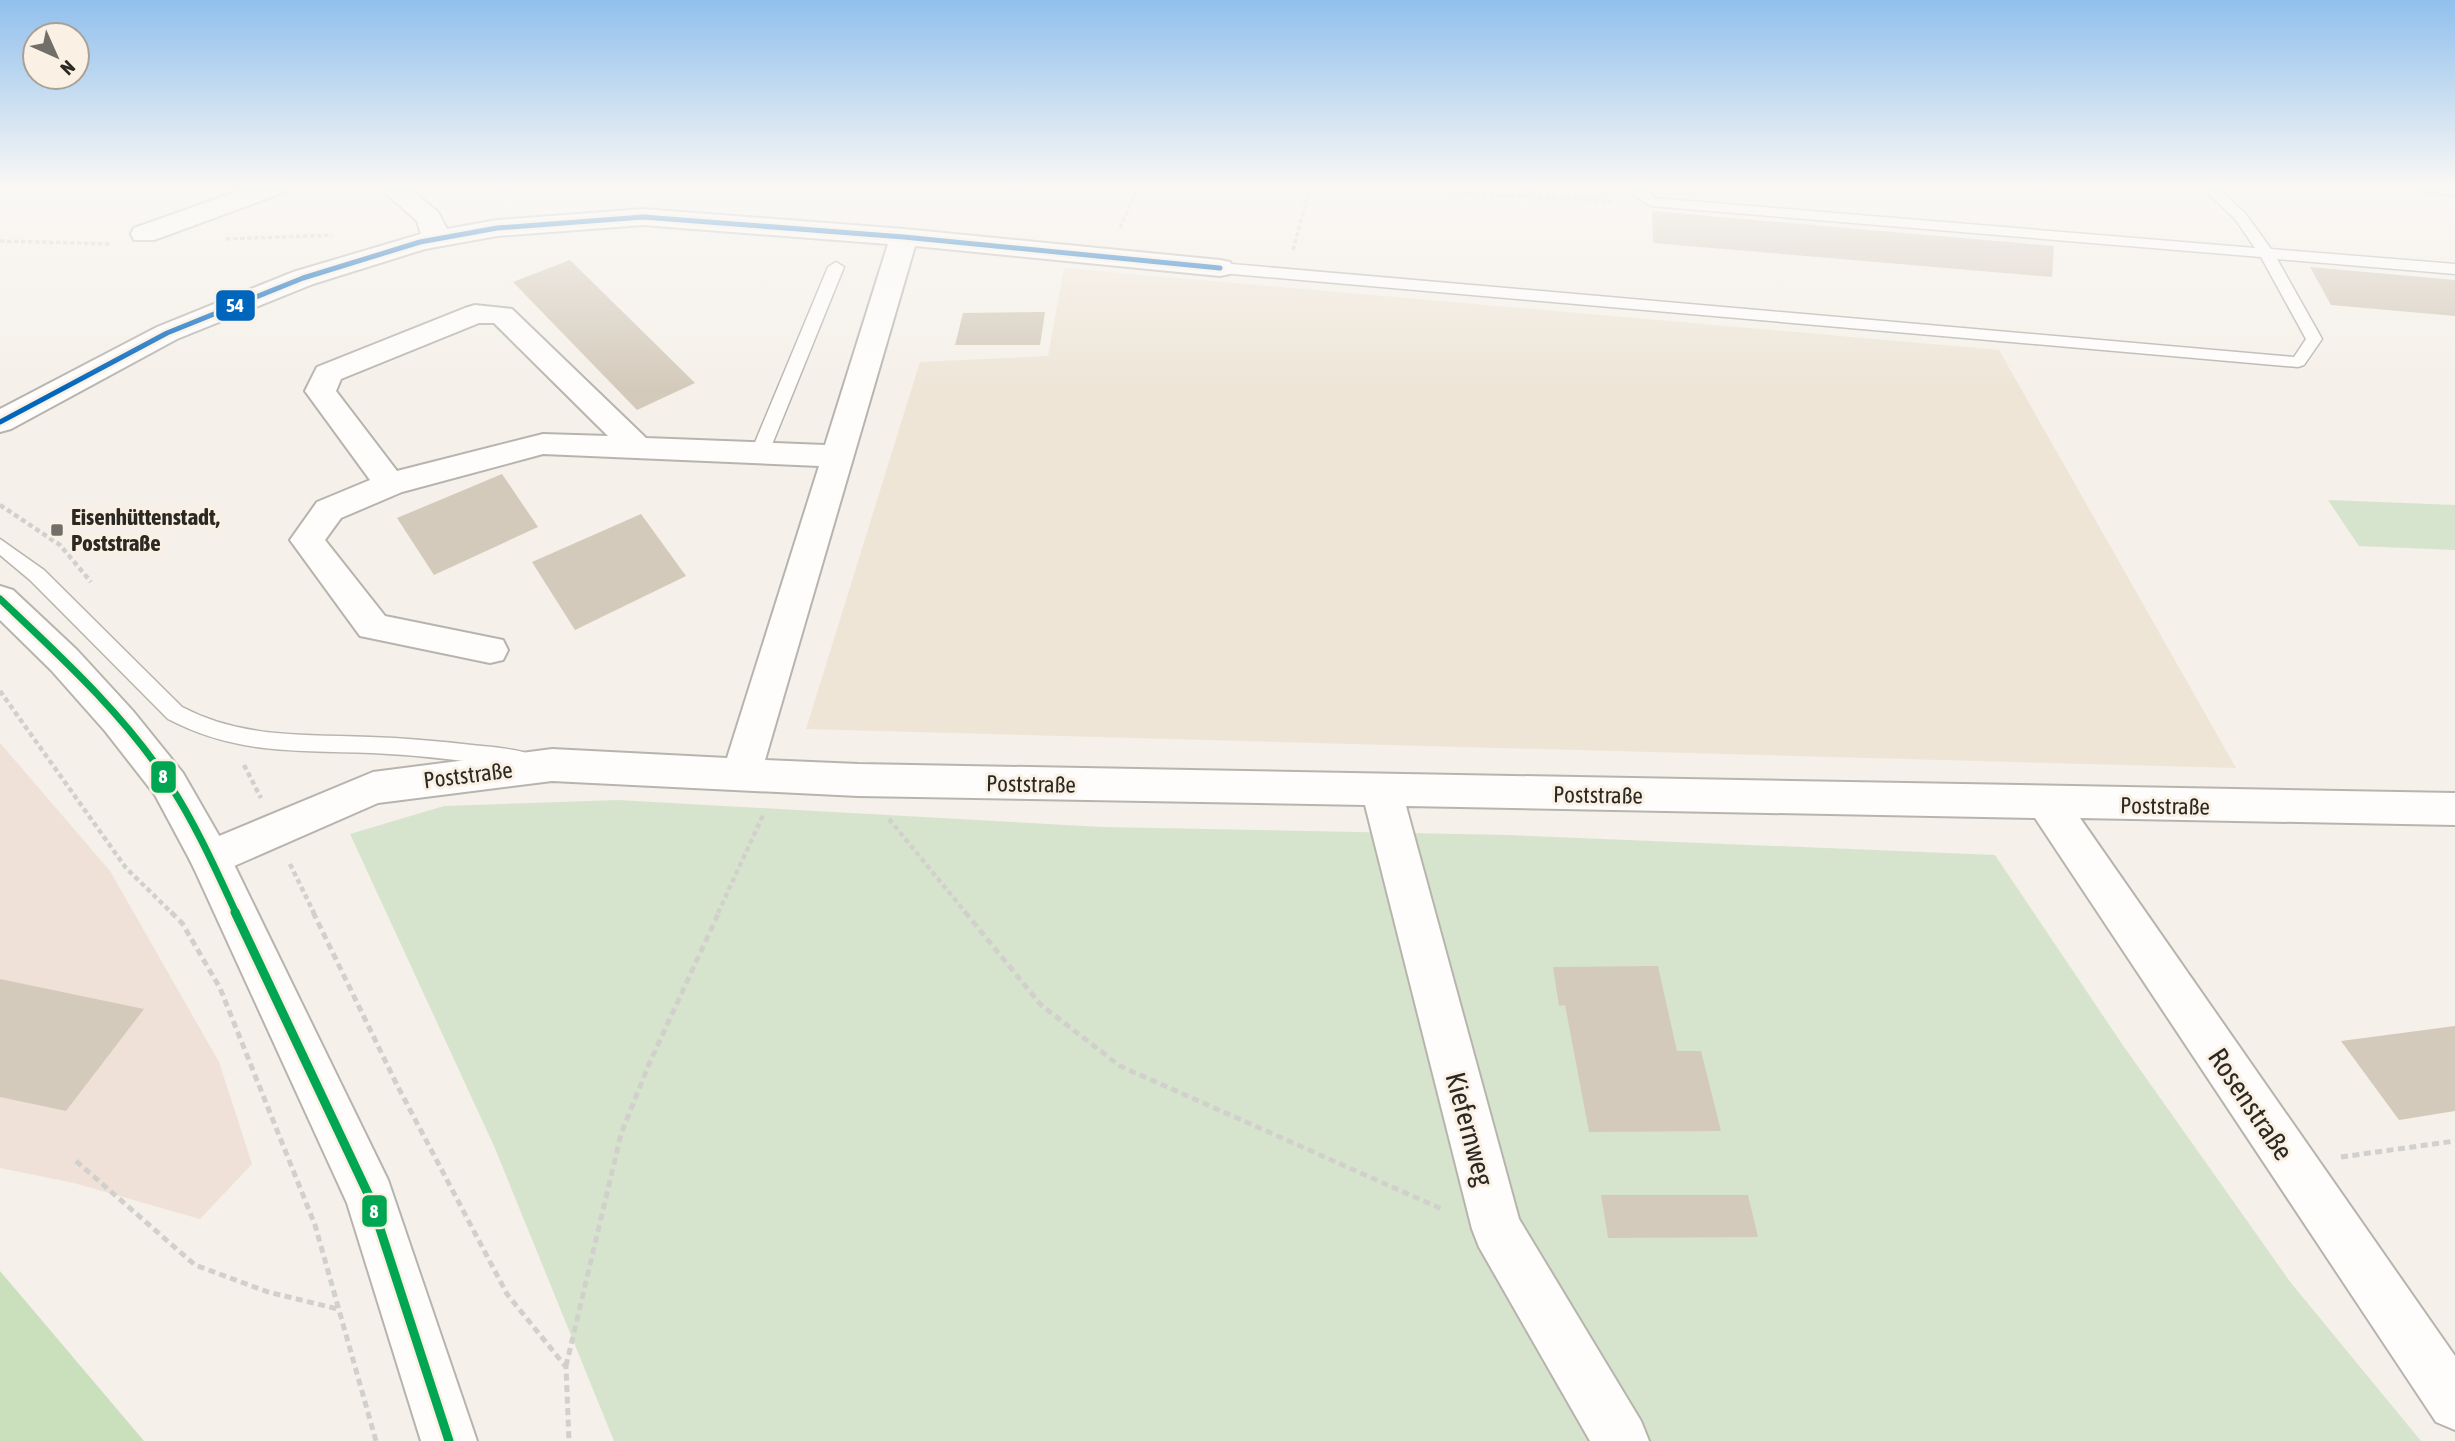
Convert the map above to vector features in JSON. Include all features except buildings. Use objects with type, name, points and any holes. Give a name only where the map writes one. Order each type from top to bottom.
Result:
[{"type":"street","points":[[0,422],[167,333],[303,278],[385,254]]},
{"type":"street","points":[[741,775],[899,254]]},
{"type":"street","points":[[1063,254],[1220,268]]},
{"type":"street","points":[[390,484],[320,391],[328,373],[475,314],[502,315],[636,446]]},
{"type":"street","points":[[490,650],[373,627],[307,540],[329,510],[390,484],[431,471],[542,444],[838,456]]},
{"type":"street","points":[[0,599],[64,660],[119,721],[169,784],[210,858],[370,1198],[449,1441]]},
{"type":"street","name":"Poststraße","points":[[210,858],[373,788],[552,765],[858,780],[2048,804],[2455,809]]},
{"type":"street","name":"Kiefernweg","points":[[1382,791],[1419,942],[1497,1229],[1621,1441]]},
{"type":"street","name":"Rosenstraße","points":[[2048,804],[2455,1403]]},
{"type":"lane","points":[[1220,268],[2298,362],[2314,339],[2264,254]]},
{"type":"lane","points":[[2288,254],[2455,269]]},
{"type":"lane","points":[[760,452],[836,267]]},
{"type":"lane","points":[[0,545],[37,575],[175,713],[200,728],[230,737],[272,744],[437,748],[552,765]]},
{"type":"path","points":[[1107,259],[1109,254]]},
{"type":"path","points":[[0,505],[60,545],[94,586]]},
{"type":"path","points":[[0,691],[126,868],[182,923],[220,988],[315,1225],[376,1441]]},
{"type":"path","points":[[230,737],[276,829],[298,886],[507,1294],[566,1367]]},
{"type":"path","points":[[569,1441],[566,1367],[621,1134],[649,1065],[781,776]]},
{"type":"path","points":[[858,780],[1041,1005],[1119,1066],[1429,1204],[1497,1229]]},
{"type":"path","points":[[2292,1164],[2455,1141]]},
{"type":"path","points":[[76,1161],[195,1265],[268,1292],[339,1309]]},
{"type":"shaded area","points":[[1064,268],[1999,350],[2236,768],[806,729],[920,362],[1048,356]]},
{"type":"shaded area","points":[[0,743],[110,871],[219,1062],[252,1164],[200,1219],[74,1183],[0,1168]]},
{"type":"green space","points":[[2328,500],[2455,505],[2455,550],[2359,546]]},
{"type":"green space","points":[[618,800],[1102,827],[1508,835],[1995,855],[2122,1044],[2291,1283],[2421,1441],[614,1441],[494,1146],[350,834],[444,806]]},
{"type":"green space","points":[[0,1271],[144,1441],[0,1441]]},
{"type":"transit line","name":"54","points":[[0,422],[167,333],[303,278],[380,254]]},
{"type":"transit line","name":"54","points":[[1080,254],[1220,268]]},
{"type":"transit line","name":"8","points":[[0,599],[64,660],[119,721],[169,784],[210,858],[370,1198],[449,1441]]},
{"type":"place","name":"Eisenhüttenstadt, Poststraße","points":[[57,530]]}]
